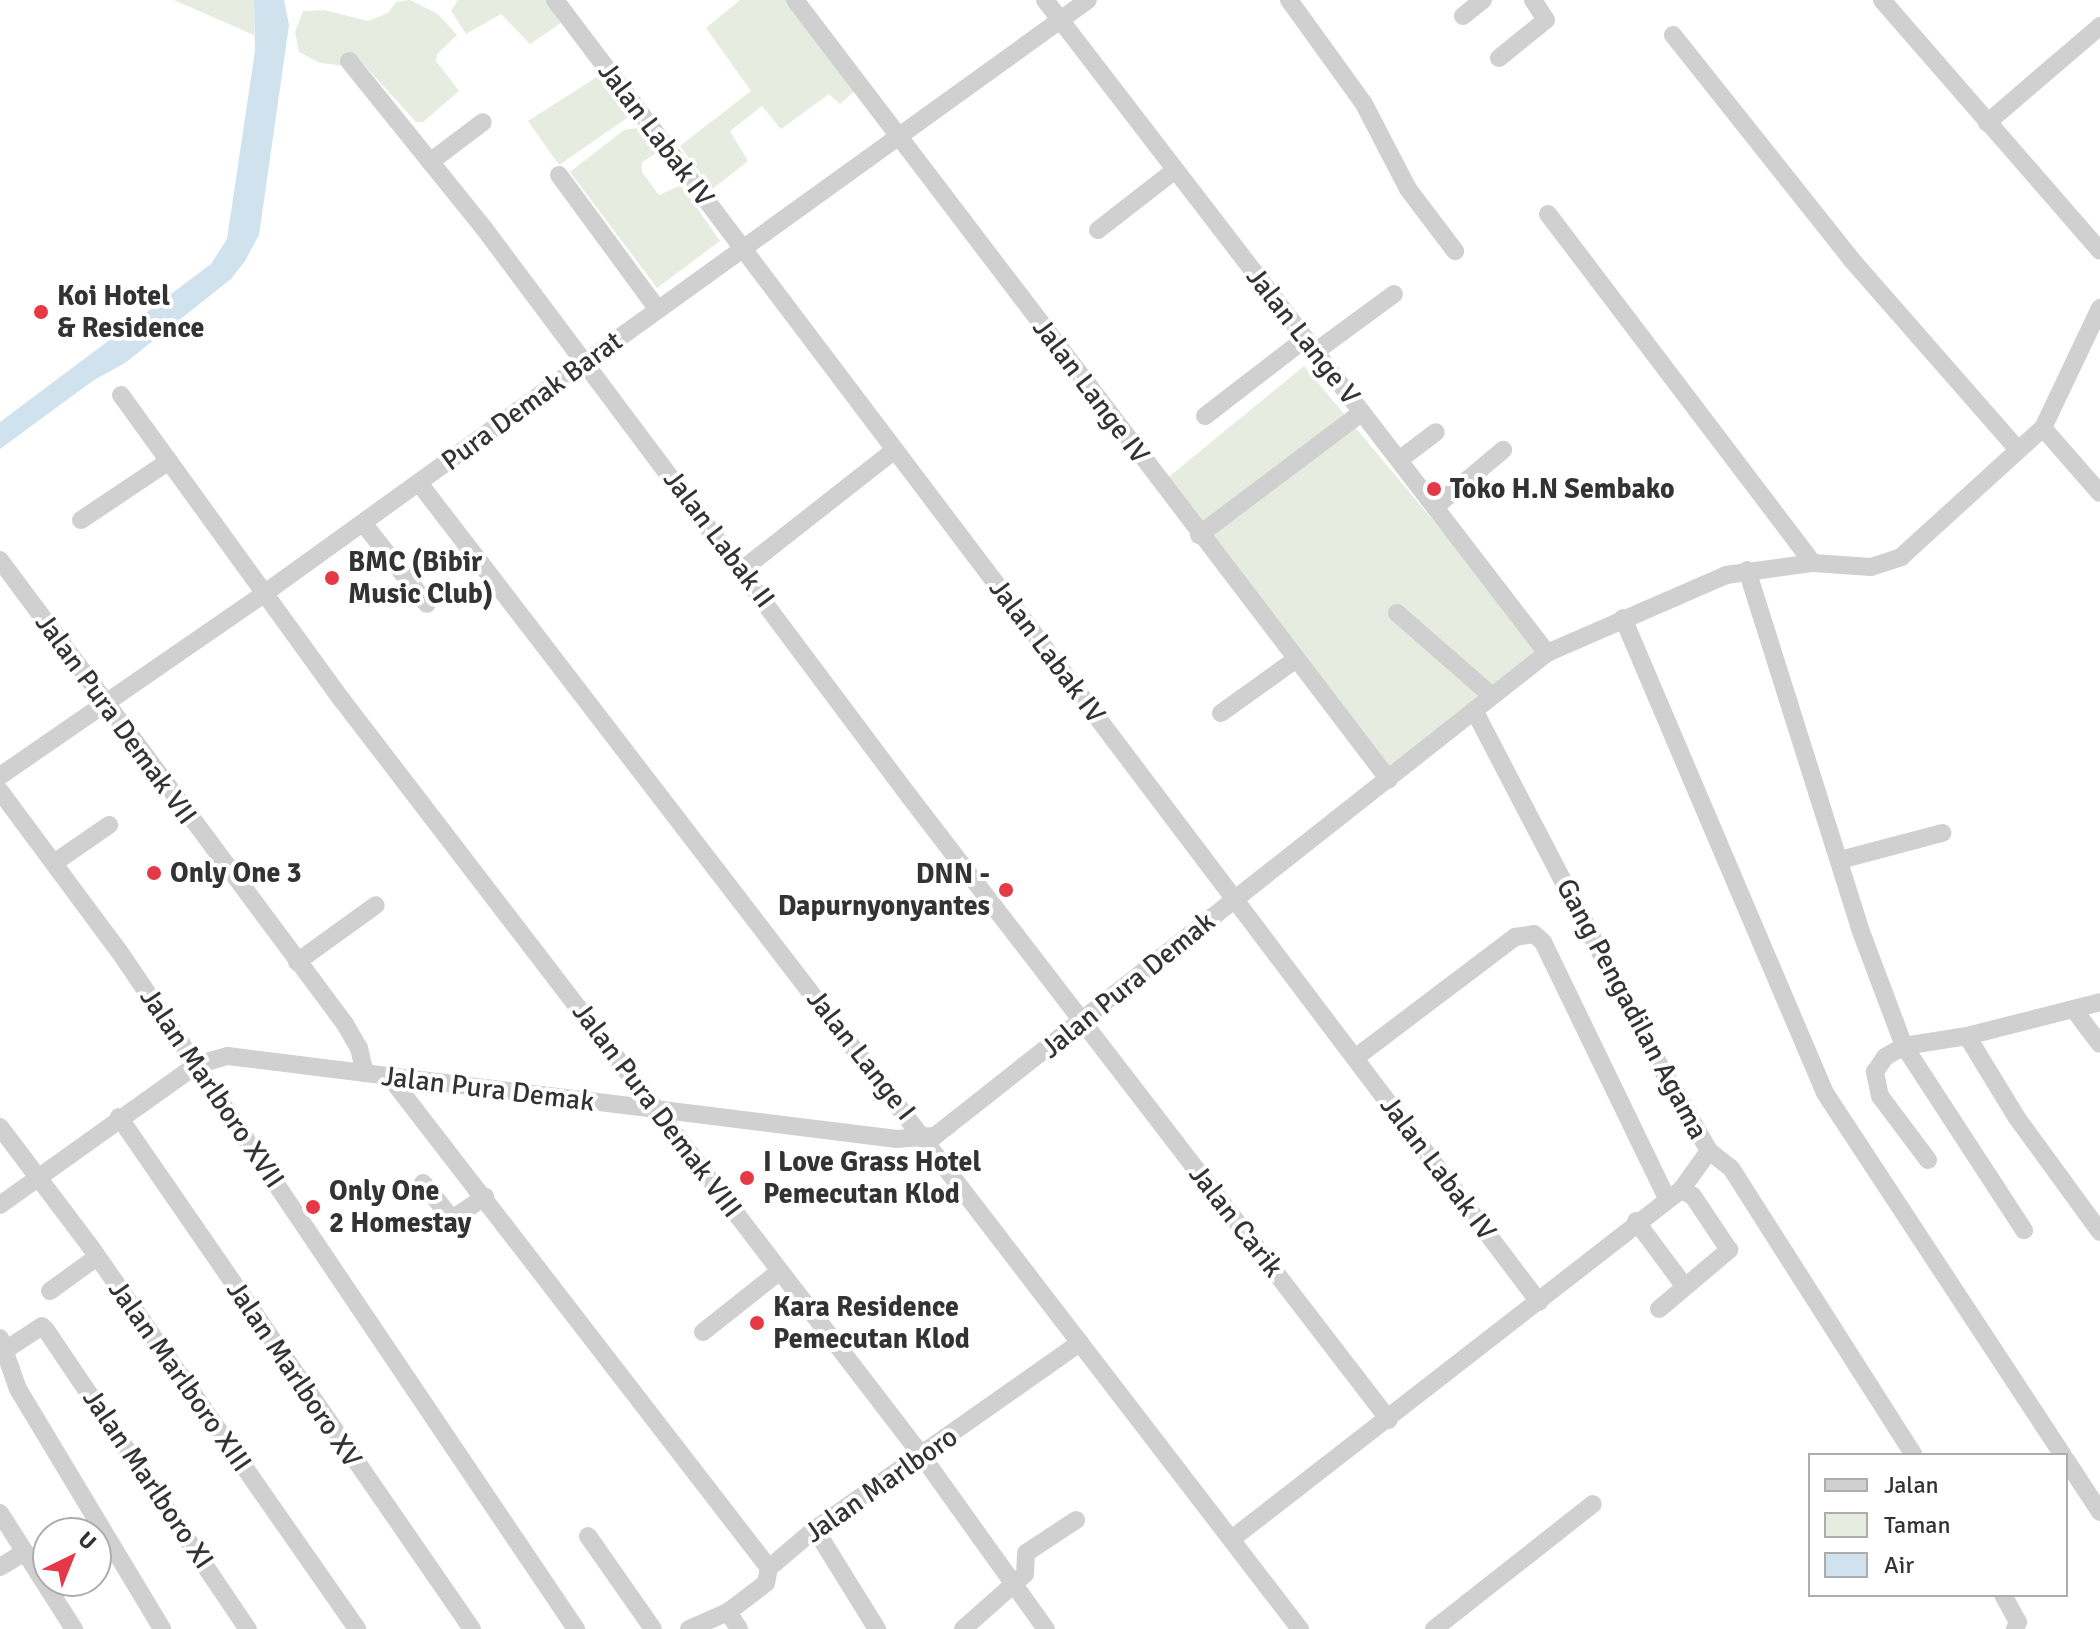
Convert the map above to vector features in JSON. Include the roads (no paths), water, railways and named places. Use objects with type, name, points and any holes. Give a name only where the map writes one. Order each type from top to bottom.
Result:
[{"type":"street","name":"Jalan Labak IV","points":[[555,0],[1539,1302]]},
{"type":"street","name":"Jalan Lange IV","points":[[795,0],[1199,535],[1389,780]]},
{"type":"street","name":"Jalan Lange V","points":[[1045,0],[1547,653]]},
{"type":"street","name":"Pura Demak Barat","points":[[0,776],[265,593],[1088,0]]},
{"type":"street","points":[[1289,0],[1364,104],[1408,189],[1455,251]]},
{"type":"street","points":[[1463,16],[1483,0]]},
{"type":"street","points":[[1499,58],[1546,20],[1533,0]]},
{"type":"street","points":[[1882,0],[2100,251]]},
{"type":"street","points":[[1987,123],[2100,26]]},
{"type":"street","points":[[1673,35],[1851,259],[2018,450]]},
{"type":"street","name":"Jalan Labak II","points":[[349,61],[743,569],[909,796],[1084,1020]]},
{"type":"street","points":[[430,162],[483,122]]},
{"type":"street","points":[[1098,230],[1175,170]]},
{"type":"street","points":[[559,175],[658,310]]},
{"type":"street","points":[[1548,214],[1813,563]]},
{"type":"street","points":[[1205,416],[1310,345],[1394,294]]},
{"type":"street","name":"Jalan Pura Demak","points":[[0,1205],[119,1117],[196,1065],[253,1056],[365,1073],[897,1139],[926,1138],[960,1120],[1547,653],[1623,618],[1747,570],[1813,563],[1871,567],[1901,557],[2043,428],[2100,308]]},
{"type":"street","name":"Jalan Pura Demak VIII","points":[[121,395],[265,593],[922,1456],[1046,1629]]},
{"type":"street","points":[[1199,535],[1362,412]]},
{"type":"street","points":[[2043,428],[2100,493]]},
{"type":"street","points":[[1399,460],[1436,432]]},
{"type":"street","points":[[743,569],[895,450]]},
{"type":"street","points":[[1435,507],[1503,450]]},
{"type":"street","points":[[81,520],[169,461]]},
{"type":"street","name":"Jalan Lange I","points":[[419,483],[926,1138],[1300,1629]]},
{"type":"street","points":[[363,523],[427,604]]},
{"type":"street","name":"Jalan Pura Demak VII","points":[[0,560],[345,1024],[359,1048],[365,1073]]},
{"type":"street","points":[[1747,570],[1840,860],[1904,1046],[2024,1230]]},
{"type":"street","points":[[1397,613],[1491,695]]},
{"type":"street","points":[[1623,618],[1825,1093],[2061,1453]]},
{"type":"street","points":[[1221,713],[1295,660]]},
{"type":"street","name":"Gang Pengadilan Agama","points":[[1474,710],[1651,1050],[1709,1151],[1731,1168],[1913,1453]]},
{"type":"street","name":"Jalan Marlboro XVII","points":[[0,791],[196,1065],[576,1629]]},
{"type":"street","points":[[54,863],[109,825]]},
{"type":"street","points":[[1840,860],[1942,833]]},
{"type":"street","points":[[297,962],[376,905]]},
{"type":"street","points":[[1355,1058],[1515,937],[1534,934],[1543,942],[1674,1194]]},
{"type":"street","points":[[1928,1160],[1876,1084],[1878,1064],[1904,1046],[1967,1036],[2075,1011],[2100,1002]]},
{"type":"street","points":[[2075,1011],[2100,1044]]},
{"type":"street","name":"Jalan Carik","points":[[1084,1020],[1389,1420]]},
{"type":"street","points":[[1967,1036],[2017,1118],[2100,1232]]},
{"type":"street","points":[[389,1076],[769,1568]]},
{"type":"street","name":"Jalan Marlboro XV","points":[[119,1117],[472,1629]]},
{"type":"street","name":"Jalan Marlboro XIII","points":[[0,1127],[97,1257],[357,1629]]},
{"type":"street","points":[[1233,1538],[1389,1420],[1636,1221],[1674,1194],[1709,1151]]},
{"type":"street","points":[[423,1183],[452,1219],[485,1197]]},
{"type":"street","points":[[1659,1309],[1729,1250],[1693,1196],[1674,1194]]},
{"type":"street","points":[[1636,1221],[1685,1287]]},
{"type":"street","points":[[50,1291],[97,1257]]},
{"type":"street","points":[[703,1332],[780,1271]]},
{"type":"street","name":"Jalan Marlboro XI","points":[[2,1344],[42,1326],[46,1330],[248,1629]]},
{"type":"street","name":"Jalan Marlboro","points":[[689,1629],[728,1612],[766,1583],[769,1568],[815,1529],[1080,1343]]},
{"type":"street","points":[[2,1344],[18,1389],[162,1629]]},
{"type":"street","points":[[2068,1463],[2100,1512]]},
{"type":"street","points":[[1434,1629],[1593,1504]]},
{"type":"street","points":[[0,1513],[74,1629]]},
{"type":"street","points":[[963,1629],[1025,1574],[1026,1553],[1076,1520]]},
{"type":"street","points":[[815,1529],[877,1629]]},
{"type":"street","points":[[588,1536],[653,1629]]},
{"type":"street","points":[[0,1567],[25,1552]]},
{"type":"street","points":[[2004,1597],[2018,1622],[2015,1629]]},
{"type":"street","points":[[728,1612],[739,1629]]},
{"type":"water","points":[[254,0],[284,0],[289,25],[259,235],[245,261],[231,279],[125,363],[94,380],[0,449],[0,422],[211,264],[227,239],[255,51]]},
{"type":"place","name":"Koi Hotel & Residence","points":[[41,312]]},
{"type":"place","name":"Toko H.N Sembako","points":[[1434,489]]},
{"type":"place","name":"BMC (Bibir Music Club)","points":[[332,578]]},
{"type":"place","name":"Only One 3","points":[[154,873]]},
{"type":"place","name":"DNN - Dapurnyonyantes","points":[[1006,890]]},
{"type":"place","name":"I Love Grass Hotel Pemecutan Klod","points":[[747,1178]]},
{"type":"place","name":"Only One 2 Homestay","points":[[313,1207]]},
{"type":"place","name":"Kara Residence Pemecutan Klod","points":[[757,1323]]}]
